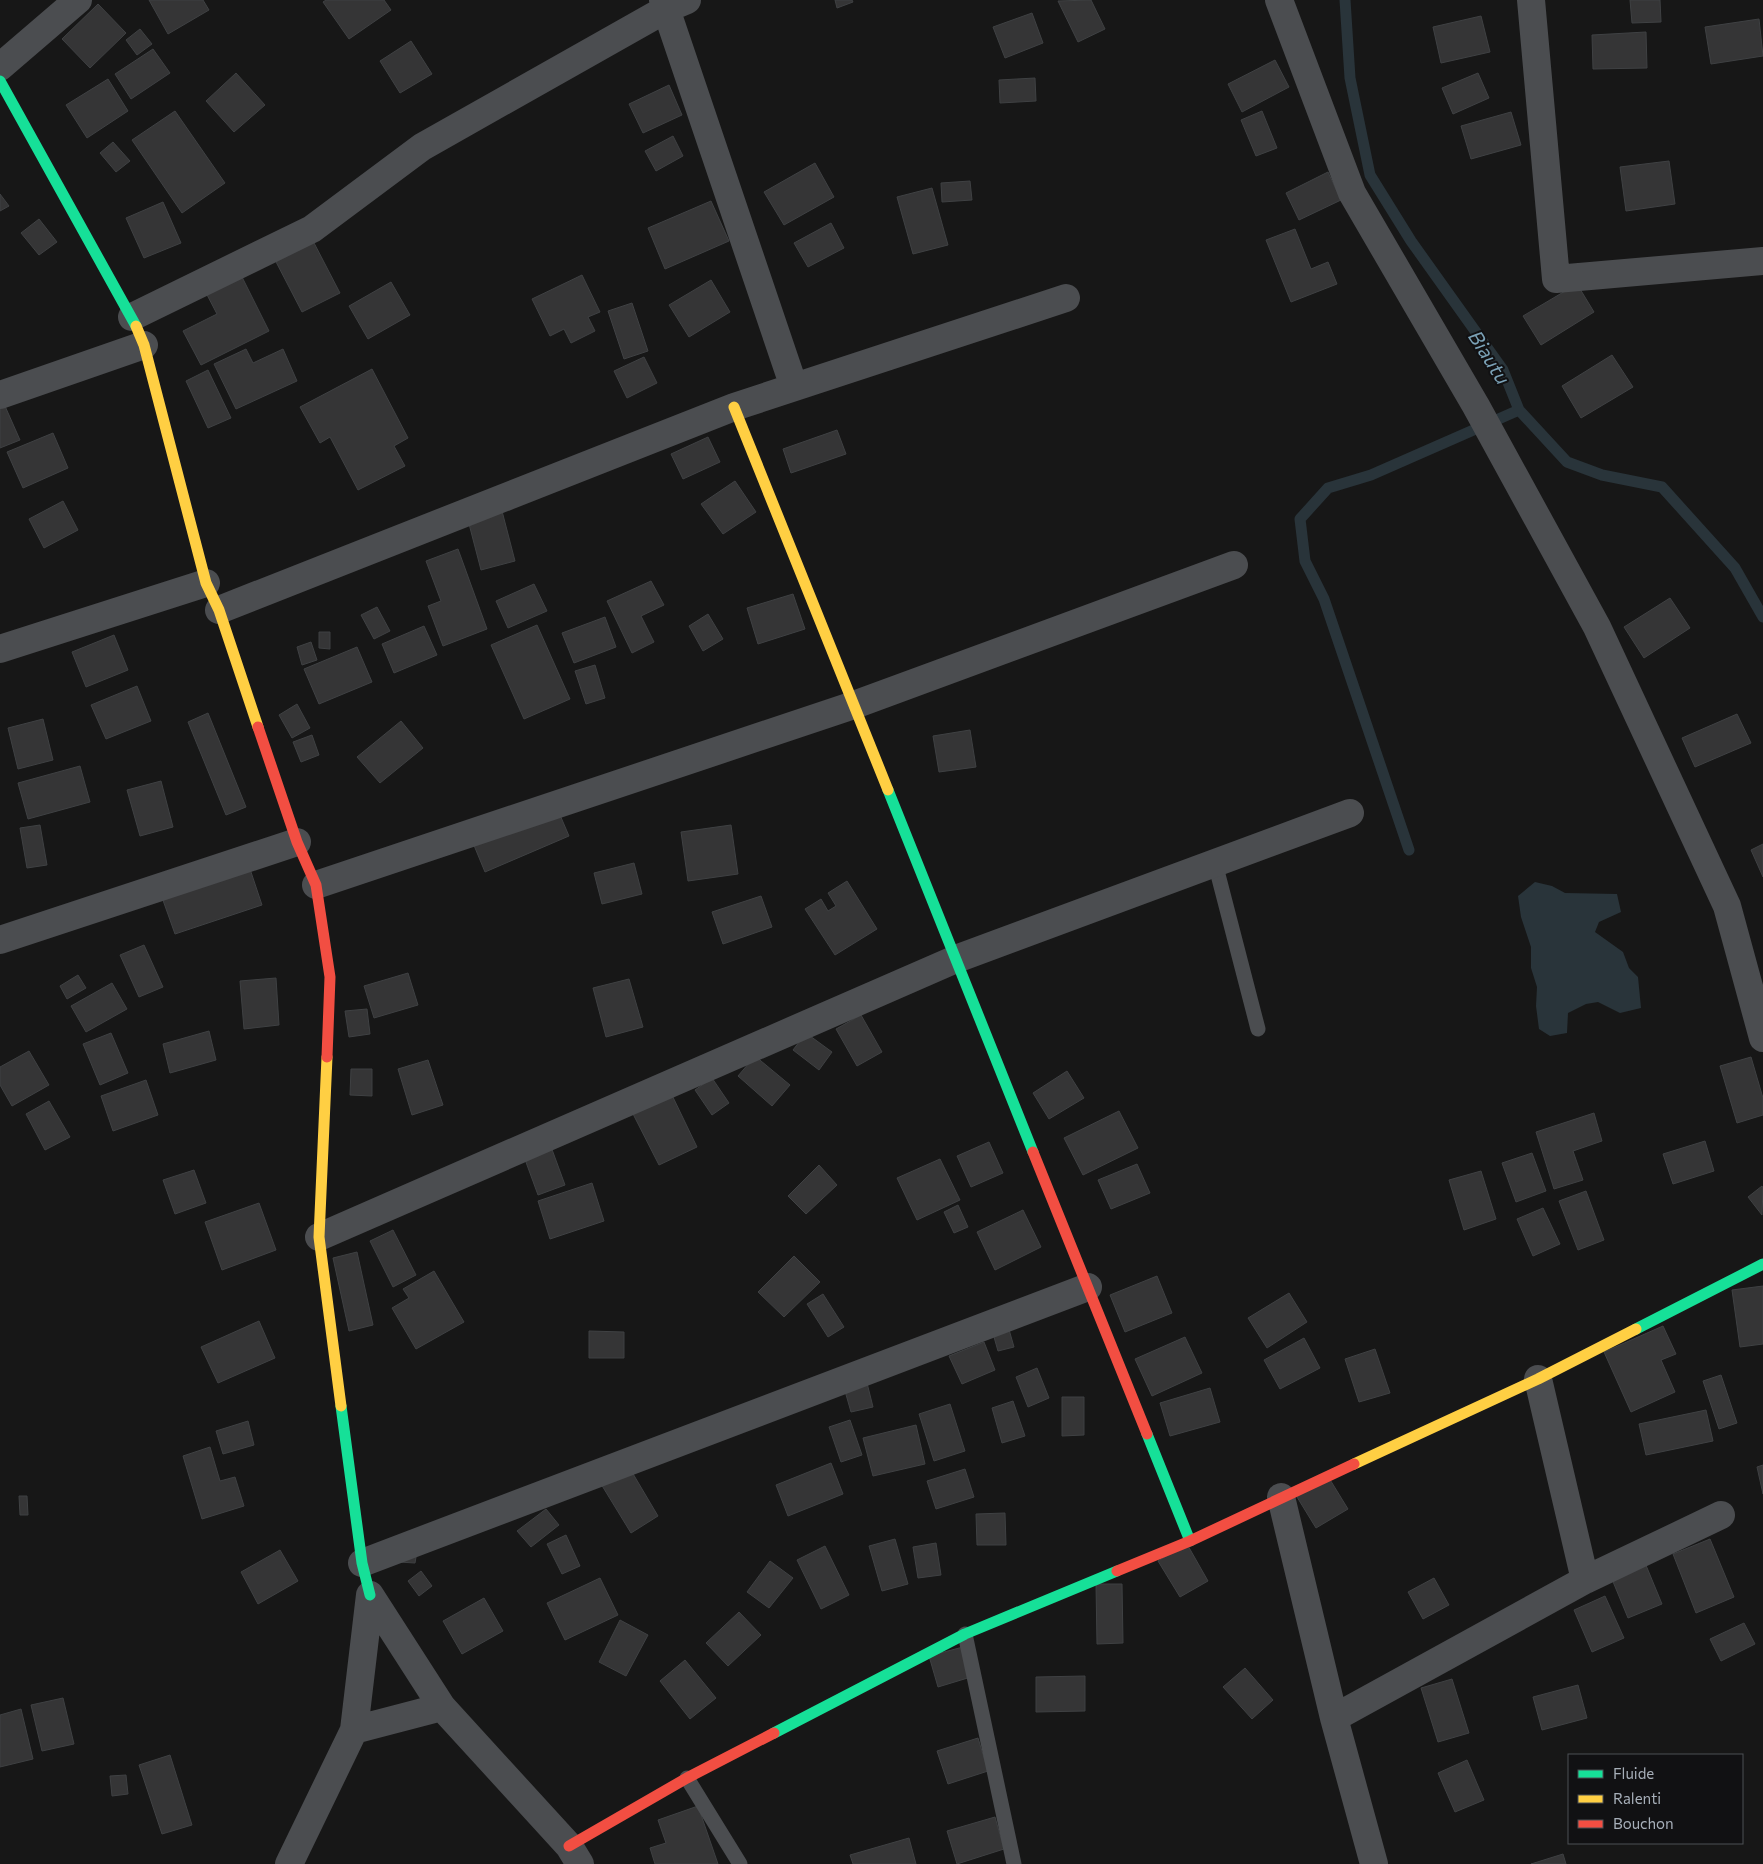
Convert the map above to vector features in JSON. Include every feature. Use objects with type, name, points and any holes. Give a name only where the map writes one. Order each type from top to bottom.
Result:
[{"type":"street","points":[[0,67],[78,0]]},
{"type":"street","points":[[1279,0],[1352,193],[1476,406],[1597,627],[1727,906],[1763,1038]]},
{"type":"street","points":[[1530,0],[1556,279],[1763,261]]},
{"type":"street","points":[[132,317],[312,229],[422,147],[673,3],[794,387]]},
{"type":"street","points":[[0,81],[132,317],[144,345],[206,584],[219,610],[297,842],[316,886],[330,977],[319,1237],[362,1563],[370,1595],[442,1707],[574,1855],[687,1778],[965,1634],[1190,1541],[1538,1379],[1763,1264]]},
{"type":"street","points":[[219,610],[734,407],[1066,298]]},
{"type":"street","points":[[0,395],[144,345]]},
{"type":"street","points":[[734,407],[1190,1541]]},
{"type":"street","points":[[316,886],[854,705],[1234,565]]},
{"type":"street","points":[[0,650],[206,584]]},
{"type":"street","points":[[319,1237],[956,959],[1350,813]]},
{"type":"street","points":[[0,940],[297,842]]},
{"type":"street","points":[[362,1563],[1088,1287]]},
{"type":"street","points":[[1538,1379],[1584,1580]]},
{"type":"street","points":[[1281,1498],[1334,1718],[1374,1864]]},
{"type":"street","points":[[1334,1718],[1584,1580],[1721,1515]]},
{"type":"street","points":[[289,1864],[354,1730],[370,1595]]},
{"type":"street","points":[[354,1730],[442,1707]]},
{"type":"lane","points":[[1215,863],[1258,1029]]},
{"type":"lane","points":[[965,1634],[1014,1864]]},
{"type":"lane","points":[[687,1778],[740,1864]]},
{"type":"shaded area","points":[[1535,882],[1552,886],[1565,893],[1617,894],[1621,912],[1599,922],[1595,932],[1623,952],[1629,968],[1638,977],[1641,1008],[1620,1013],[1598,1002],[1586,1004],[1568,1013],[1567,1033],[1550,1036],[1539,1029],[1536,1006],[1537,987],[1531,968],[1531,947],[1521,917],[1518,896]]},
{"type":"building","points":[[149,0],[203,0],[209,10],[168,34]]},
{"type":"building","points":[[326,0],[384,0],[391,10],[349,39],[323,2]]},
{"type":"building","points":[[835,0],[852,0],[853,2],[837,8]]},
{"type":"building","points":[[1091,0],[1105,29],[1078,42],[1058,1]]},
{"type":"building","points":[[1630,0],[1660,0],[1661,22],[1632,23]]},
{"type":"building","points":[[98,4],[126,33],[90,68],[62,39]]},
{"type":"building","points":[[1032,13],[1043,43],[1005,58],[993,27]]},
{"type":"building","points":[[1481,16],[1490,52],[1441,63],[1433,27]]},
{"type":"building","points":[[1759,19],[1763,56],[1711,64],[1705,27]]},
{"type":"building","points":[[140,29],[152,44],[137,55],[126,40]]},
{"type":"building","points":[[1646,32],[1647,68],[1593,69],[1592,35]]},
{"type":"building","points":[[411,41],[432,74],[400,93],[380,61]]},
{"type":"building","points":[[153,49],[170,73],[131,99],[115,74]]},
{"type":"building","points":[[1275,60],[1289,87],[1242,112],[1228,84]]},
{"type":"building","points":[[236,73],[265,105],[234,132],[206,101]]},
{"type":"building","points":[[1478,73],[1489,98],[1453,114],[1442,88]]},
{"type":"building","points":[[1035,78],[1036,101],[1000,103],[999,80]]},
{"type":"building","points":[[108,79],[128,111],[87,138],[66,105]]},
{"type":"building","points":[[669,85],[682,115],[643,133],[629,104]]},
{"type":"building","points":[[175,111],[225,183],[182,213],[132,140]]},
{"type":"building","points":[[1262,111],[1277,148],[1256,156],[1241,120]]},
{"type":"building","points":[[1511,112],[1521,145],[1471,159],[1461,126]]},
{"type":"building","points":[[673,136],[683,156],[656,171],[645,151]]},
{"type":"building","points":[[113,142],[130,161],[116,172],[100,153]]},
{"type":"building","points":[[1669,161],[1675,204],[1626,211],[1620,167]]},
{"type":"building","points":[[815,163],[834,197],[784,225],[764,192]]},
{"type":"building","points":[[1328,172],[1341,200],[1299,220],[1286,193]]},
{"type":"building","points":[[970,181],[972,200],[942,202],[941,183]]},
{"type":"building","points":[[932,188],[948,245],[913,254],[897,197]]},
{"type":"building","points":[[0,194],[9,206],[0,211]]},
{"type":"building","points":[[711,201],[729,241],[665,269],[648,228]]},
{"type":"building","points":[[163,202],[181,243],[144,258],[126,218]]},
{"type":"building","points":[[39,219],[57,242],[39,255],[21,233]]},
{"type":"building","points":[[831,223],[844,248],[808,267],[794,243]]},
{"type":"building","points":[[1295,229],[1311,269],[1328,262],[1337,284],[1291,302],[1266,240]]},
{"type":"building","points":[[312,239],[340,293],[302,312],[274,258]]},
{"type":"building","points":[[239,271],[269,331],[201,365],[183,331],[217,314],[204,289]]},
{"type":"building","points":[[582,275],[600,312],[588,317],[595,331],[571,343],[564,329],[550,336],[532,299]]},
{"type":"building","points":[[711,280],[730,312],[689,337],[669,305]]},
{"type":"building","points":[[391,282],[410,315],[368,339],[349,306]]},
{"type":"building","points":[[1577,284],[1594,312],[1541,345],[1523,316]]},
{"type":"building","points":[[632,303],[648,351],[624,359],[608,311]]},
{"type":"building","points":[[246,349],[253,363],[283,349],[297,381],[236,409],[214,364]]},
{"type":"building","points":[[1612,355],[1633,387],[1581,418],[1562,386]]},
{"type":"building","points":[[644,357],[657,383],[627,398],[614,371]]},
{"type":"building","points":[[372,369],[408,438],[394,446],[405,466],[358,490],[330,437],[320,443],[300,407]]},
{"type":"building","points":[[208,370],[231,418],[208,428],[186,381]]},
{"type":"building","points":[[0,398],[20,440],[0,448]]},
{"type":"building","points":[[837,430],[846,454],[791,473],[783,449]]},
{"type":"building","points":[[53,433],[68,468],[23,488],[7,452]]},
{"type":"building","points":[[708,437],[720,462],[683,479],[671,454]]},
{"type":"building","points":[[735,481],[756,512],[723,534],[701,504]]},
{"type":"building","points":[[63,501],[78,530],[44,548],[29,519]]},
{"type":"building","points":[[502,511],[515,561],[481,570],[468,520]]},
{"type":"building","points":[[458,549],[487,629],[443,646],[428,606],[441,601],[426,561]]},
{"type":"building","points":[[651,581],[664,605],[641,616],[654,642],[632,653],[607,601]]},
{"type":"building","points":[[534,584],[547,611],[508,628],[496,601]]},
{"type":"building","points":[[793,594],[805,629],[758,644],[747,608]]},
{"type":"building","points":[[1670,598],[1690,628],[1644,658],[1624,627]]},
{"type":"building","points":[[377,607],[390,631],[374,639],[361,615]]},
{"type":"building","points":[[708,614],[723,639],[703,651],[689,626]]},
{"type":"building","points":[[605,617],[616,647],[574,663],[562,633]]},
{"type":"building","points":[[537,625],[570,699],[524,719],[491,645]]},
{"type":"building","points":[[424,626],[437,655],[394,673],[382,644]]},
{"type":"building","points":[[319,632],[330,632],[330,649],[319,648]]},
{"type":"building","points":[[114,635],[128,670],[86,687],[72,652]]},
{"type":"building","points":[[311,642],[317,660],[302,665],[297,647]]},
{"type":"building","points":[[357,647],[372,682],[319,704],[304,669]]},
{"type":"building","points":[[595,665],[605,698],[586,704],[575,671]]},
{"type":"building","points":[[137,686],[151,721],[106,739],[91,705]]},
{"type":"building","points":[[297,704],[310,728],[292,738],[279,715]]},
{"type":"building","points":[[208,713],[246,807],[226,815],[188,722]]},
{"type":"building","points":[[1737,714],[1751,743],[1695,767],[1682,738]]},
{"type":"building","points":[[43,719],[53,760],[18,769],[8,728]]},
{"type":"building","points":[[401,721],[423,748],[380,783],[357,757]]},
{"type":"building","points":[[970,730],[976,767],[939,772],[933,736]]},
{"type":"building","points":[[312,735],[319,755],[301,762],[293,742]]},
{"type":"building","points":[[80,766],[90,802],[28,819],[18,783]]},
{"type":"building","points":[[161,781],[173,827],[140,836],[127,790]]},
{"type":"building","points":[[557,808],[569,836],[485,872],[473,843]]},
{"type":"building","points":[[40,825],[47,865],[27,868],[20,828]]},
{"type":"building","points":[[731,825],[738,874],[688,881],[681,832]]},
{"type":"building","points":[[1763,844],[1763,877],[1751,850]]},
{"type":"building","points":[[247,860],[262,905],[175,934],[159,889]]},
{"type":"building","points":[[634,863],[642,894],[602,904],[594,873]]},
{"type":"building","points":[[847,881],[877,929],[835,955],[805,909],[821,899],[828,911],[836,906],[828,893]]},
{"type":"building","points":[[761,896],[772,927],[723,944],[712,912]]},
{"type":"building","points":[[144,945],[163,987],[139,997],[120,955]]},
{"type":"building","points":[[408,973],[418,1005],[374,1018],[364,986]]},
{"type":"building","points":[[78,975],[86,988],[67,999],[60,986]]},
{"type":"building","points":[[276,978],[279,1025],[244,1029],[240,981]]},
{"type":"building","points":[[629,979],[643,1027],[606,1037],[593,988]]},
{"type":"building","points":[[112,983],[127,1009],[86,1032],[71,1006]]},
{"type":"building","points":[[367,1009],[370,1034],[349,1037],[345,1011]]},
{"type":"building","points":[[861,1015],[882,1052],[857,1066],[836,1029]]},
{"type":"building","points":[[209,1031],[216,1060],[170,1073],[163,1044]]},
{"type":"building","points":[[111,1033],[128,1073],[100,1085],[83,1044]]},
{"type":"building","points":[[806,1033],[832,1052],[819,1070],[793,1050]]},
{"type":"building","points":[[29,1051],[49,1085],[12,1106],[0,1085],[0,1067]]},
{"type":"building","points":[[755,1056],[790,1085],[772,1106],[738,1076]]},
{"type":"building","points":[[1751,1057],[1763,1098],[1763,1115],[1737,1123],[1720,1066]]},
{"type":"building","points":[[428,1060],[443,1105],[412,1115],[398,1069]]},
{"type":"building","points":[[351,1069],[372,1069],[372,1096],[350,1095]]},
{"type":"building","points":[[1067,1071],[1084,1098],[1049,1119],[1033,1093]]},
{"type":"building","points":[[712,1078],[729,1103],[712,1115],[695,1090]]},
{"type":"building","points":[[146,1080],[158,1115],[113,1131],[101,1096]]},
{"type":"building","points":[[670,1091],[697,1147],[659,1165],[631,1110]]},
{"type":"building","points":[[49,1101],[70,1137],[45,1150],[26,1114]]},
{"type":"building","points":[[1119,1111],[1138,1148],[1083,1175],[1064,1138]]},
{"type":"building","points":[[1594,1113],[1602,1141],[1573,1151],[1583,1180],[1554,1189],[1536,1132]]},
{"type":"building","points":[[1705,1141],[1714,1171],[1673,1184],[1663,1154]]},
{"type":"building","points":[[989,1142],[1003,1173],[971,1187],[957,1156]]},
{"type":"building","points":[[550,1144],[565,1185],[538,1195],[523,1154]]},
{"type":"building","points":[[1532,1153],[1546,1191],[1516,1202],[1502,1163]]},
{"type":"building","points":[[940,1159],[960,1200],[917,1220],[897,1178]]},
{"type":"building","points":[[1137,1164],[1150,1193],[1111,1209],[1098,1180]]},
{"type":"building","points":[[819,1165],[837,1185],[806,1214],[788,1196]]},
{"type":"building","points":[[194,1170],[206,1203],[175,1214],[163,1180]]},
{"type":"building","points":[[1481,1171],[1496,1219],[1464,1230],[1449,1180]]},
{"type":"building","points":[[592,1183],[604,1221],[550,1239],[538,1201]]},
{"type":"building","points":[[1762,1186],[1763,1188],[1762,1215],[1748,1197]]},
{"type":"building","points":[[1586,1191],[1604,1240],[1578,1250],[1559,1201]]},
{"type":"building","points":[[259,1203],[276,1250],[222,1270],[205,1222]]},
{"type":"building","points":[[958,1205],[968,1227],[954,1233],[944,1212]]},
{"type":"building","points":[[1543,1208],[1560,1244],[1533,1256],[1517,1219]]},
{"type":"building","points":[[1023,1210],[1041,1247],[995,1270],[977,1232]]},
{"type":"building","points":[[393,1230],[416,1275],[393,1287],[370,1241]]},
{"type":"building","points":[[357,1252],[373,1325],[349,1331],[333,1258]]},
{"type":"building","points":[[794,1256],[820,1282],[784,1317],[758,1292]]},
{"type":"building","points":[[434,1271],[464,1322],[416,1349],[392,1308],[409,1298],[403,1289]]},
{"type":"building","points":[[1157,1276],[1172,1313],[1125,1332],[1110,1295]]},
{"type":"building","points":[[1763,1286],[1763,1344],[1740,1347],[1732,1290]]},
{"type":"building","points":[[1289,1293],[1307,1322],[1267,1348],[1248,1318]]},
{"type":"building","points":[[823,1294],[844,1327],[828,1337],[807,1304]]},
{"type":"building","points":[[259,1321],[275,1358],[218,1383],[201,1347]]},
{"type":"building","points":[[1008,1326],[1014,1347],[998,1351],[992,1330]]},
{"type":"building","points":[[1663,1326],[1676,1354],[1661,1360],[1675,1392],[1631,1412],[1604,1352]]},
{"type":"building","points":[[589,1331],[624,1332],[624,1358],[589,1358]]},
{"type":"building","points":[[1185,1337],[1202,1373],[1152,1396],[1135,1359]]},
{"type":"building","points":[[1304,1338],[1320,1368],[1280,1389],[1264,1360]]},
{"type":"building","points":[[984,1342],[995,1370],[962,1384],[949,1356]]},
{"type":"building","points":[[1375,1349],[1390,1393],[1359,1402],[1345,1359]]},
{"type":"building","points":[[1037,1368],[1049,1398],[1028,1407],[1016,1377]]},
{"type":"building","points":[[1721,1375],[1737,1423],[1719,1429],[1703,1381]]},
{"type":"building","points":[[866,1379],[873,1407],[851,1412],[843,1384]]},
{"type":"building","points":[[1210,1388],[1220,1422],[1170,1436],[1160,1403]]},
{"type":"building","points":[[1062,1397],[1084,1397],[1084,1435],[1062,1436]]},
{"type":"building","points":[[1013,1401],[1025,1436],[1002,1443],[992,1408]]},
{"type":"building","points":[[950,1404],[965,1451],[934,1461],[919,1414]]},
{"type":"building","points":[[1706,1410],[1713,1441],[1646,1455],[1639,1424]]},
{"type":"building","points":[[850,1420],[862,1455],[841,1462],[829,1427]]},
{"type":"building","points":[[248,1421],[254,1445],[223,1454],[216,1431]]},
{"type":"building","points":[[916,1425],[925,1464],[873,1476],[863,1438]]},
{"type":"building","points":[[210,1447],[220,1481],[235,1477],[244,1506],[202,1519],[183,1456]]},
{"type":"building","points":[[831,1463],[843,1494],[788,1516],[776,1485]]},
{"type":"building","points":[[1763,1465],[1763,1494],[1757,1467]]},
{"type":"building","points":[[629,1467],[658,1516],[631,1533],[601,1484]]},
{"type":"building","points":[[965,1469],[974,1497],[936,1509],[927,1481]]},
{"type":"building","points":[[1329,1478],[1348,1509],[1316,1528],[1297,1497]]},
{"type":"building","points":[[19,1496],[27,1496],[28,1515],[20,1515]]},
{"type":"building","points":[[546,1509],[559,1525],[531,1547],[517,1531]]},
{"type":"building","points":[[1005,1513],[1006,1545],[977,1545],[976,1514]]},
{"type":"building","points":[[566,1535],[580,1566],[562,1574],[547,1544]]},
{"type":"building","points":[[895,1539],[908,1584],[882,1591],[869,1546]]},
{"type":"building","points":[[1710,1539],[1734,1597],[1696,1613],[1673,1554]]},
{"type":"building","points":[[936,1543],[941,1575],[918,1578],[913,1547]]},
{"type":"building","points":[[1187,1544],[1208,1581],[1180,1597],[1158,1561]]},
{"type":"building","points":[[825,1546],[849,1595],[821,1609],[797,1560]]},
{"type":"building","points":[[280,1550],[298,1581],[258,1604],[241,1572]]},
{"type":"building","points":[[417,1551],[415,1563],[399,1562]]},
{"type":"building","points":[[1643,1558],[1662,1604],[1628,1618],[1609,1572]]},
{"type":"building","points":[[770,1561],[793,1578],[769,1608],[747,1592]]},
{"type":"building","points":[[421,1571],[432,1586],[419,1596],[408,1581]]},
{"type":"building","points":[[600,1578],[618,1615],[565,1640],[547,1603]]},
{"type":"building","points":[[1434,1578],[1449,1605],[1423,1619],[1408,1592]]},
{"type":"building","points":[[1096,1584],[1122,1584],[1123,1643],[1097,1644]]},
{"type":"building","points":[[1605,1596],[1624,1638],[1592,1652],[1574,1610]]},
{"type":"building","points":[[484,1598],[503,1631],[462,1654],[443,1621]]},
{"type":"building","points":[[739,1612],[761,1635],[728,1666],[706,1643]]},
{"type":"building","points":[[620,1620],[648,1635],[626,1676],[599,1662]]},
{"type":"building","points":[[1744,1623],[1755,1644],[1721,1661],[1710,1639]]},
{"type":"building","points":[[963,1647],[971,1677],[938,1687],[929,1656]]},
{"type":"building","points":[[685,1660],[716,1698],[690,1719],[660,1681]]},
{"type":"building","points":[[1245,1668],[1273,1700],[1252,1719],[1223,1687]]},
{"type":"building","points":[[1085,1676],[1085,1711],[1036,1712],[1036,1677]]},
{"type":"building","points":[[1452,1679],[1469,1733],[1438,1742],[1421,1688]]},
{"type":"building","points":[[1578,1685],[1587,1718],[1542,1730],[1533,1697]]},
{"type":"building","points":[[63,1698],[74,1744],[42,1751],[31,1705]]},
{"type":"building","points":[[21,1709],[33,1759],[0,1767],[0,1715]]},
{"type":"building","points":[[978,1738],[988,1771],[948,1784],[937,1751]]},
{"type":"building","points":[[170,1755],[192,1825],[162,1834],[139,1765]]},
{"type":"building","points":[[1467,1760],[1484,1800],[1455,1812],[1438,1773]]},
{"type":"building","points":[[126,1775],[128,1794],[112,1796],[110,1776]]},
{"type":"building","points":[[698,1806],[718,1864],[655,1864],[650,1848],[666,1843],[658,1820]]},
{"type":"building","points":[[995,1817],[1004,1849],[957,1864],[947,1831]]},
{"type":"building","points":[[909,1838],[916,1864],[853,1864],[850,1855]]},
{"type":"building","points":[[1563,1854],[1566,1864],[1531,1864]]},
{"type":"waterway","name":"Biautu","points":[[1345,0],[1350,78],[1370,175],[1411,241],[1503,370],[1519,410],[1567,462],[1602,475],[1662,487],[1735,568],[1763,617]]},
{"type":"waterway","points":[[1409,850],[1324,599],[1305,561],[1300,519],[1328,488],[1371,475],[1519,410]]},
{"type":"traffic: fast","points":[[0,81],[136,326]]},
{"type":"traffic: fast","points":[[888,790],[1033,1152]]},
{"type":"traffic: fast","points":[[1636,1329],[1763,1264]]},
{"type":"traffic: fast","points":[[341,1406],[362,1563],[370,1595]]},
{"type":"traffic: fast","points":[[1147,1434],[1190,1541]]},
{"type":"traffic: fast","points":[[774,1733],[965,1634],[1117,1571]]},
{"type":"traffic: slow","points":[[136,326],[144,345],[206,583],[219,610],[258,727]]},
{"type":"traffic: slow","points":[[734,407],[888,790]]},
{"type":"traffic: slow","points":[[327,1057],[319,1237],[341,1406]]},
{"type":"traffic: slow","points":[[1354,1464],[1538,1379],[1636,1329]]},
{"type":"traffic: jam","points":[[258,727],[297,842],[316,885],[330,977],[327,1057]]},
{"type":"traffic: jam","points":[[1033,1152],[1147,1434]]},
{"type":"traffic: jam","points":[[1117,1571],[1190,1541],[1354,1464]]},
{"type":"traffic: jam","points":[[569,1846],[687,1778],[774,1733]]}]
